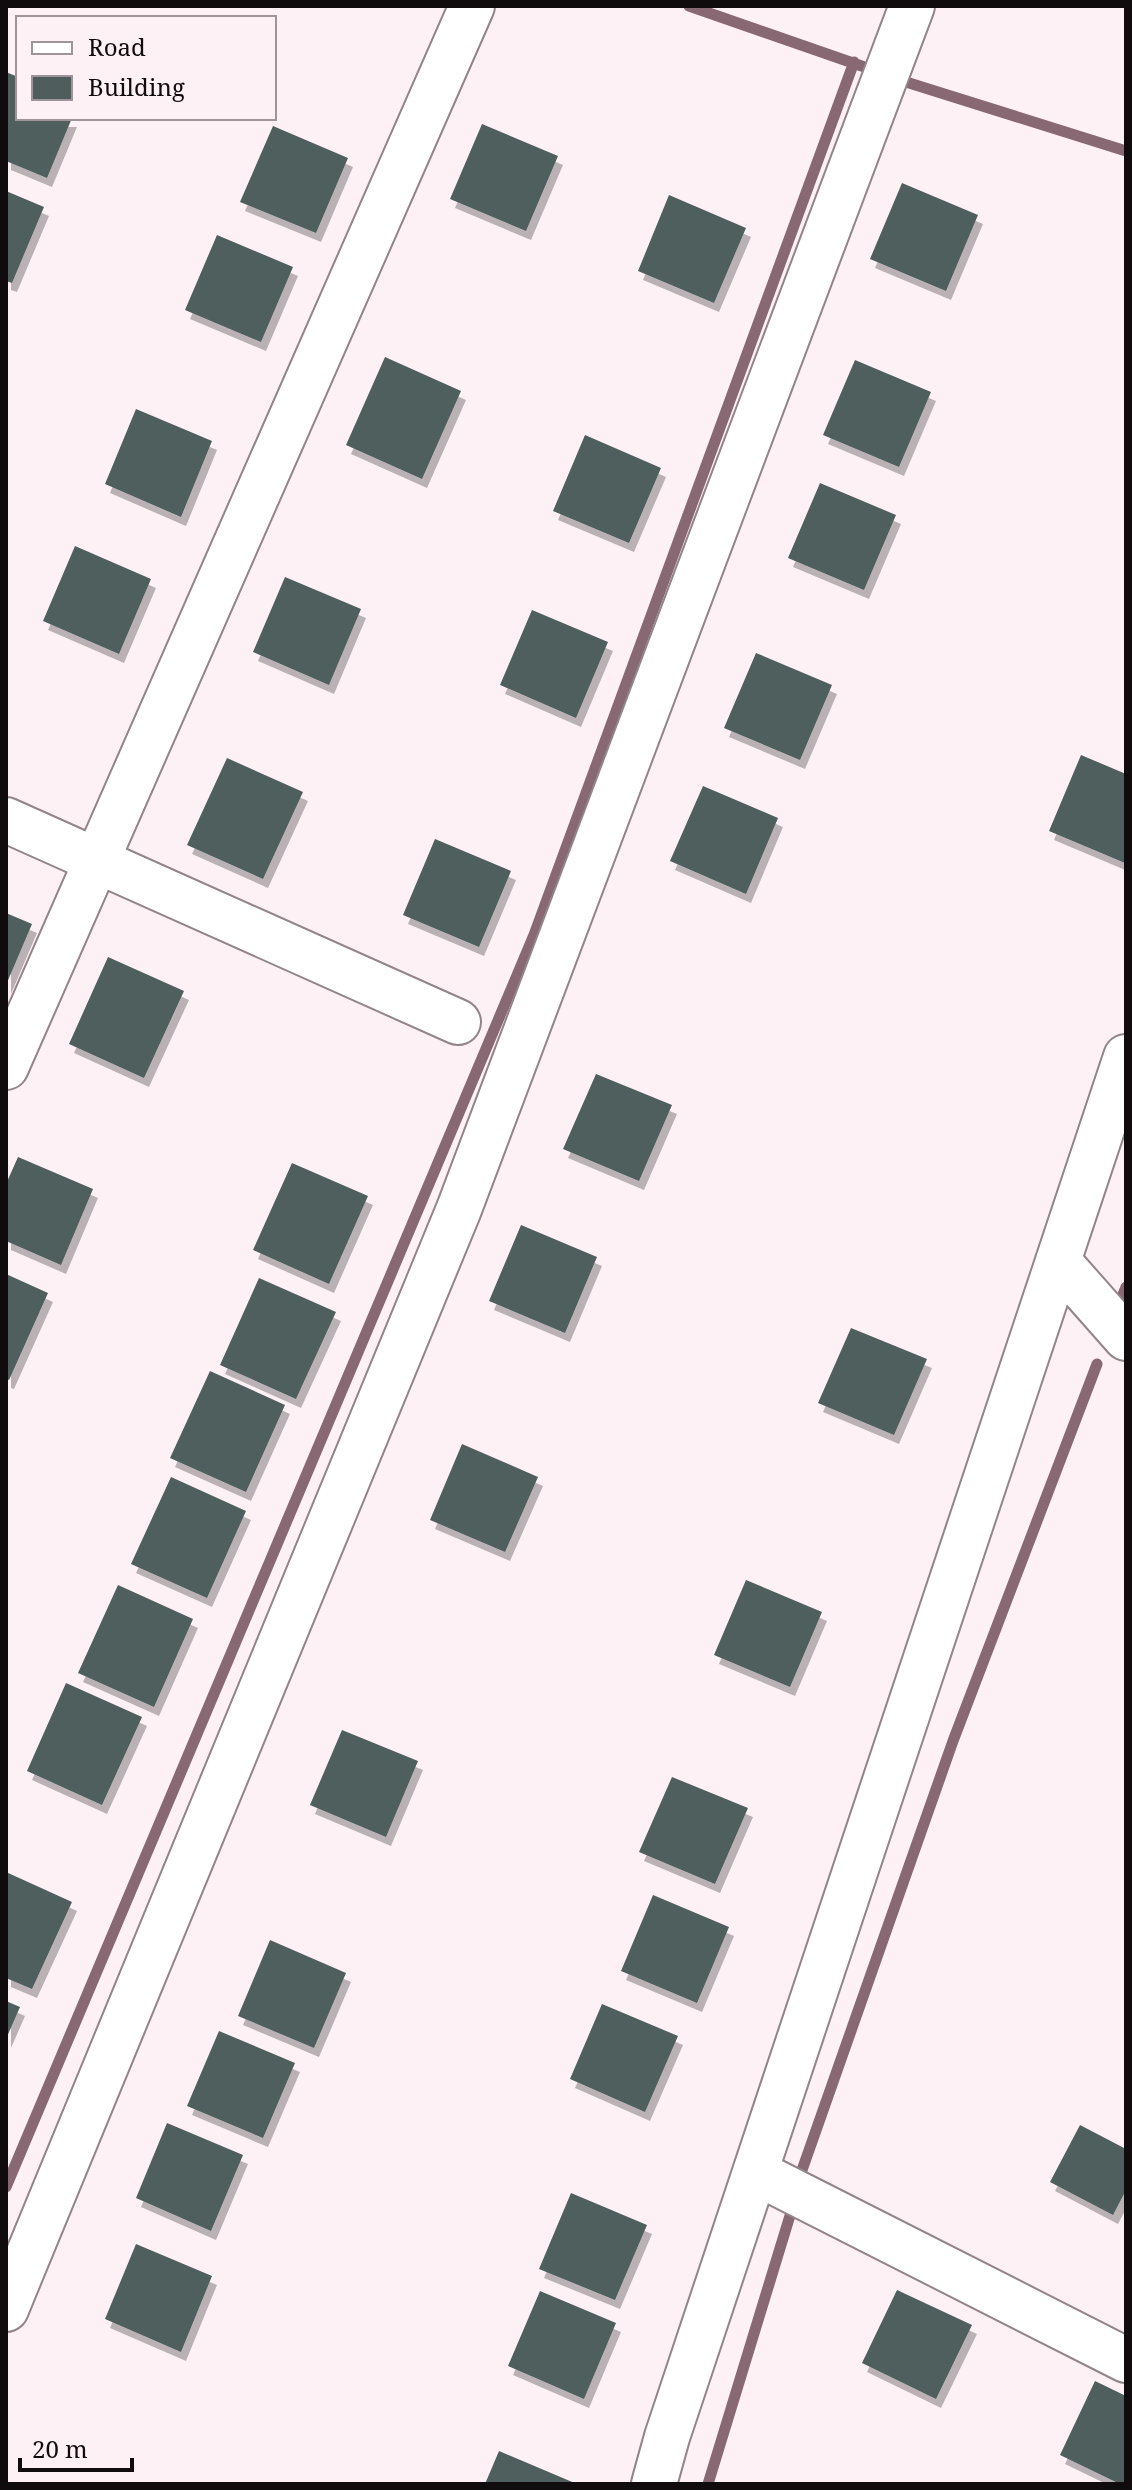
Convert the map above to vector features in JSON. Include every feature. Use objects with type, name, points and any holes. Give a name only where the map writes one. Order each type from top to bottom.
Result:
[{"type":"street","points":[[6,1067],[472,6]]},
{"type":"street","points":[[6,2309],[459,1209],[912,6]]},
{"type":"street","points":[[6,820],[458,1022]]},
{"type":"street","points":[[654,2484],[667,2437],[1126,1057]]},
{"type":"street","points":[[1058,1261],[1126,1338]]},
{"type":"street","points":[[755,2172],[1126,2360]]},
{"type":"building","points":[[6,72],[16,76],[16,120],[71,120],[47,178],[6,161]]},
{"type":"building","points":[[482,124],[558,156],[526,231],[450,199]]},
{"type":"building","points":[[273,126],[348,158],[316,233],[240,202]]},
{"type":"building","points":[[902,183],[978,215],[946,291],[870,259]]},
{"type":"building","points":[[6,191],[44,207],[12,283],[6,281]]},
{"type":"building","points":[[669,195],[746,228],[714,303],[638,271]]},
{"type":"building","points":[[217,235],[293,267],[261,342],[185,310]]},
{"type":"building","points":[[385,357],[461,391],[422,479],[346,445]]},
{"type":"building","points":[[855,360],[931,392],[899,467],[823,435]]},
{"type":"building","points":[[136,409],[212,441],[181,517],[105,484]]},
{"type":"building","points":[[585,435],[661,468],[629,543],[553,511]]},
{"type":"building","points":[[820,483],[896,515],[864,590],[788,558]]},
{"type":"building","points":[[75,546],[151,579],[119,654],[43,621]]},
{"type":"building","points":[[285,577],[361,609],[329,685],[253,652]]},
{"type":"building","points":[[532,610],[608,642],[576,718],[500,685]]},
{"type":"building","points":[[756,653],[832,685],[800,760],[724,728]]},
{"type":"building","points":[[1081,755],[1126,774],[1125,863],[1049,831]]},
{"type":"building","points":[[227,758],[303,792],[263,879],[187,845]]},
{"type":"building","points":[[703,786],[778,818],[746,894],[670,861]]},
{"type":"building","points":[[435,839],[511,871],[479,947],[403,915]]},
{"type":"building","points":[[6,913],[32,924],[6,985]]},
{"type":"building","points":[[108,957],[184,991],[144,1078],[69,1044]]},
{"type":"building","points":[[596,1074],[672,1105],[639,1181],[563,1149]]},
{"type":"building","points":[[18,1157],[93,1189],[61,1265],[6,1241],[6,1184]]},
{"type":"building","points":[[292,1163],[368,1196],[329,1284],[253,1250]]},
{"type":"building","points":[[521,1225],[597,1257],[565,1333],[489,1301]]},
{"type":"building","points":[[6,1274],[48,1293],[9,1380],[6,1379]]},
{"type":"building","points":[[259,1278],[336,1312],[296,1399],[220,1365]]},
{"type":"building","points":[[851,1328],[927,1359],[894,1435],[818,1403]]},
{"type":"building","points":[[210,1371],[285,1405],[246,1492],[170,1458]]},
{"type":"building","points":[[462,1444],[538,1477],[505,1552],[430,1520]]},
{"type":"building","points":[[171,1477],[246,1511],[207,1598],[131,1564]]},
{"type":"building","points":[[746,1580],[822,1612],[790,1687],[714,1655]]},
{"type":"building","points":[[118,1585],[193,1619],[154,1707],[78,1673]]},
{"type":"building","points":[[66,1683],[142,1717],[102,1805],[27,1771]]},
{"type":"building","points":[[342,1730],[418,1761],[386,1837],[310,1805]]},
{"type":"building","points":[[672,1777],[748,1808],[715,1884],[639,1852]]},
{"type":"building","points":[[6,1872],[72,1902],[32,1989],[6,1978]]},
{"type":"building","points":[[653,1895],[729,1927],[697,2003],[621,1971]]},
{"type":"building","points":[[270,1940],[346,1973],[314,2048],[238,2016]]},
{"type":"building","points":[[6,2001],[20,2007],[6,2039]]},
{"type":"building","points":[[602,2004],[678,2036],[645,2112],[570,2079]]},
{"type":"building","points":[[219,2031],[295,2063],[263,2138],[187,2106]]},
{"type":"building","points":[[167,2123],[243,2155],[211,2231],[136,2198]]},
{"type":"building","points":[[1080,2125],[1126,2149],[1126,2190],[1113,2215],[1050,2182]]},
{"type":"building","points":[[571,2193],[647,2225],[615,2300],[539,2269]]},
{"type":"building","points":[[136,2244],[212,2276],[181,2352],[105,2319]]},
{"type":"building","points":[[897,2290],[972,2325],[936,2399],[862,2363]]},
{"type":"building","points":[[540,2291],[616,2323],[584,2399],[508,2366]]},
{"type":"building","points":[[1095,2381],[1126,2396],[1126,2484],[1120,2484],[1060,2455]]},
{"type":"building","points":[[499,2451],[577,2484],[485,2484]]},
{"type":"waterway","points":[[689,6],[876,71]]},
{"type":"waterway","points":[[6,2187],[534,935],[854,62]]},
{"type":"waterway","points":[[906,82],[1126,151]]},
{"type":"waterway","points":[[1120,1302],[1126,1287]]},
{"type":"waterway","points":[[801,2173],[953,1741],[1097,1364]]},
{"type":"waterway","points":[[708,2484],[792,2209]]}]
